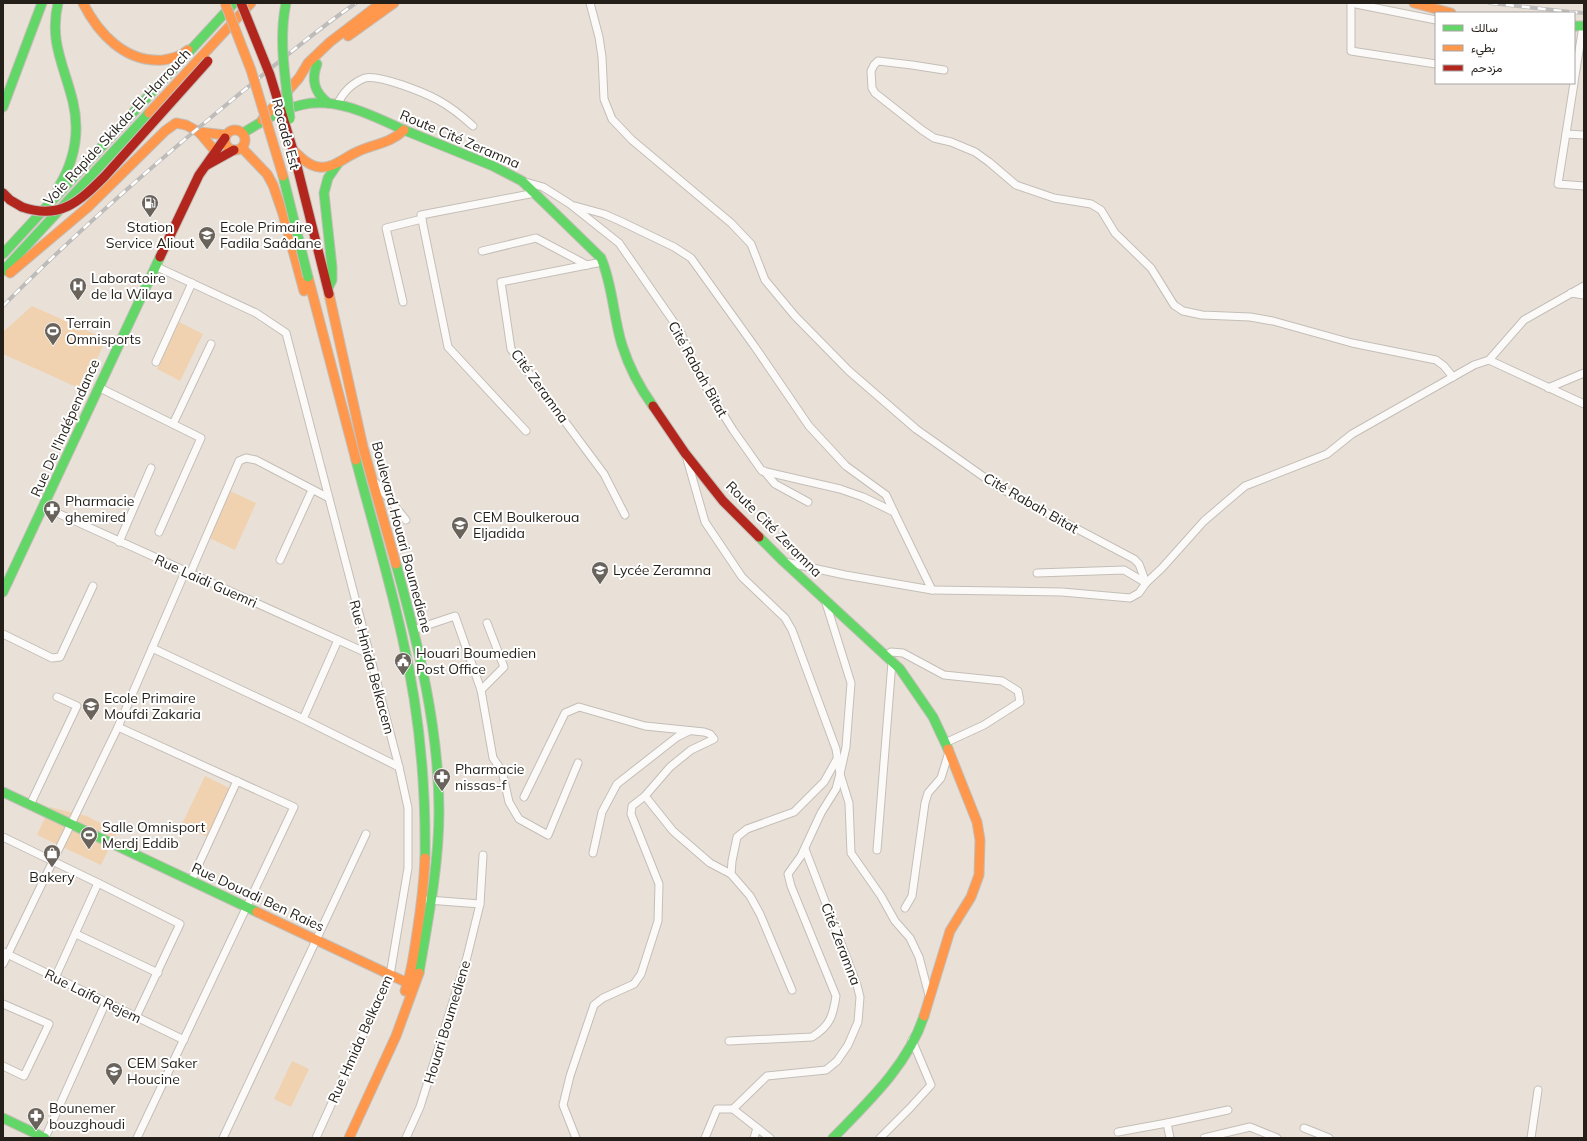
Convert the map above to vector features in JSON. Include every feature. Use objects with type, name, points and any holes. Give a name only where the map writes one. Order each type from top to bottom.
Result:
[{"type":"main road","points":[[3,107],[42,3]]},
{"type":"main road","points":[[30,225],[62,182],[73,154],[76,136],[76,120],[73,103],[56,50],[54,36],[54,22],[58,3]]},
{"type":"main road","points":[[83,3],[94,24],[110,40],[128,53],[145,60],[159,61],[180,55],[204,36]]},
{"type":"main road","name":"Rocade Est","points":[[226,3],[247,55],[267,116],[308,277]]},
{"type":"main road","name":"Voie Rapide Skikda-El-Harrouch","points":[[3,254],[234,3]]},
{"type":"main road","name":"Rocade Est","points":[[241,3],[254,30],[292,147]]},
{"type":"main road","points":[[3,193],[10,200],[31,212],[47,213],[67,207],[90,192],[208,61],[251,3]]},
{"type":"main road","name":"Voie Rapide Skikda-El-Harrouch","points":[[3,271],[251,3]]},
{"type":"main road","points":[[286,3],[282,24],[282,46],[292,147],[309,163],[321,167],[339,162],[359,151],[394,138],[404,130]]},
{"type":"main road","points":[[299,78],[308,63],[330,42],[381,3]]},
{"type":"main road","points":[[258,124],[299,78],[349,36],[394,3]]},
{"type":"main road","points":[[1414,3],[1447,12]]},
{"type":"main road","points":[[317,64],[314,70],[313,82],[318,95],[332,104]]},
{"type":"main road","name":"Route Cité Zeramna","points":[[243,133],[286,110],[311,103],[332,104],[370,116],[493,166],[522,181],[601,258],[607,272],[622,344],[633,373],[647,398],[686,453],[723,501],[783,561],[900,669],[933,717],[948,748],[977,822],[980,840],[979,875],[971,897],[950,931],[919,1030],[895,1070],[872,1098],[833,1138]]},
{"type":"main road","points":[[3,280],[88,207],[165,131],[176,123],[186,124],[199,132],[215,151]]},
{"type":"main road","points":[[203,168],[238,149],[245,142],[243,133],[234,129],[225,136]]},
{"type":"main road","points":[[199,132],[225,136]]},
{"type":"main road","points":[[225,136],[226,144],[230,149],[238,149],[267,174],[273,185],[283,214],[348,460],[351,465],[357,468]]},
{"type":"main road","name":"Rue De l'Indépendance","points":[[3,592],[44,507],[98,387],[199,175],[225,136]]},
{"type":"main road","name":"Boulevard Houari Boumediene","points":[[292,147],[328,290],[371,477],[413,630],[431,714],[439,811],[437,847],[426,900]]},
{"type":"main road","points":[[328,290],[332,280],[332,267],[324,193],[328,178],[339,162]]},
{"type":"main road","name":"Boulevard Houari Boumediene","points":[[308,277],[402,635],[413,691],[424,784],[426,900],[419,974],[411,984],[340,1138]]},
{"type":"main road","name":"Rue Douadi Ben Raies","points":[[3,792],[411,984]]},
{"type":"main road","name":"Boulevard Houari Boumediene","points":[[349,1138],[396,1036],[411,984]]},
{"type":"main road","points":[[3,1119],[45,1138]]},
{"type":"street","name":"Cité Rabah Bitat","points":[[590,3],[599,37],[602,57],[604,99],[612,119],[632,140],[730,223],[751,244],[765,280],[795,316],[853,375],[916,429],[998,487],[1134,559],[1139,564],[1146,583]]},
{"type":"street","points":[[1435,20],[1351,3],[1351,51],[1435,64]]},
{"type":"street","points":[[1575,73],[1580,26]]},
{"type":"street","points":[[944,70],[878,61],[871,71],[871,83],[875,93],[922,130],[934,138],[951,142],[975,152],[990,162],[1016,184],[1054,198],[1091,204],[1101,210],[1115,233],[1151,268],[1174,305],[1183,311],[1192,314],[1250,317],[1273,321],[1352,343],[1436,360],[1444,366],[1453,377]]},
{"type":"street","points":[[332,104],[350,86],[366,78],[377,78],[438,100],[455,111],[473,126]]},
{"type":"street","points":[[1574,84],[1558,184],[1584,186]]},
{"type":"street","points":[[1566,134],[1584,135]]},
{"type":"street","name":"Cité Rabah Bitat","points":[[522,181],[544,187],[570,204],[619,243],[680,331],[700,377],[733,430],[774,484],[808,502]]},
{"type":"street","points":[[526,431],[448,347],[421,215],[535,193]]},
{"type":"street","name":"Cité Rabah Bitat","points":[[570,204],[604,214],[674,247],[691,258],[809,426],[846,466],[886,495],[932,590]]},
{"type":"street","points":[[402,302],[386,228],[422,219]]},
{"type":"street","points":[[482,251],[536,238],[587,265]]},
{"type":"street","name":"Cité Zeramna","points":[[602,262],[501,282],[511,349],[604,474],[625,515]]},
{"type":"street","name":"Rue Hmida Belkacem","points":[[155,266],[256,313],[286,333],[327,497],[399,768],[408,808],[408,868],[390,975],[316,1138]]},
{"type":"street","points":[[156,362],[192,283]]},
{"type":"street","points":[[783,561],[845,575],[932,590],[1062,592],[1130,598],[1139,594],[1146,583],[1162,568],[1204,521],[1246,486],[1327,454],[1352,434],[1474,365],[1489,360],[1524,320],[1584,286]]},
{"type":"street","points":[[1571,293],[1584,295]]},
{"type":"street","points":[[173,424],[211,344]]},
{"type":"street","points":[[1489,360],[1584,404]]},
{"type":"street","points":[[1548,388],[1584,373]]},
{"type":"street","points":[[98,387],[201,438],[159,532]]},
{"type":"street","name":"Cité Zeramna","points":[[686,453],[705,522],[742,577],[785,618],[792,630],[836,749],[840,774]]},
{"type":"street","points":[[3,964],[5,953],[53,861],[118,727],[152,648],[239,461],[246,458],[256,460],[327,497]]},
{"type":"street","points":[[119,542],[150,468]]},
{"type":"street","points":[[764,471],[840,489],[863,497],[894,512]]},
{"type":"street","points":[[371,477],[406,520]]},
{"type":"street","points":[[280,560],[312,490]]},
{"type":"street","name":"Rue Laidi Guemri","points":[[44,507],[369,654]]},
{"type":"street","points":[[1037,573],[1124,570],[1146,583]]},
{"type":"street","points":[[3,634],[52,658],[60,657],[93,586]]},
{"type":"street","name":"Cité Zeramna","points":[[729,1041],[812,1036],[823,1030],[830,1020],[834,1010],[836,996],[791,886],[788,874],[805,849],[821,813],[836,789],[846,746],[851,683],[824,598]]},
{"type":"street","points":[[413,630],[455,616],[481,690],[493,758],[502,771],[510,802],[519,819],[548,835],[578,763]]},
{"type":"street","points":[[481,690],[504,667],[487,622]]},
{"type":"street","points":[[303,718],[338,640]]},
{"type":"street","points":[[152,648],[303,718],[399,768]]},
{"type":"street","points":[[877,850],[889,659],[891,652],[903,652],[944,675],[1002,681],[1018,690],[1020,702],[948,748],[941,778],[928,793],[925,803],[912,896],[905,908]]},
{"type":"street","points":[[30,805],[77,706],[57,697]]},
{"type":"street","points":[[524,797],[565,713],[579,707],[645,726],[704,732],[710,734],[714,739],[691,750],[670,767],[645,796],[632,806],[632,814],[659,884],[658,921],[641,974],[634,984],[603,998],[594,1005],[570,1076],[564,1105],[576,1138]]},
{"type":"street","points":[[118,727],[294,807],[137,1138]]},
{"type":"street","points":[[593,853],[602,812],[617,784],[677,737],[689,730]]},
{"type":"street","points":[[731,874],[737,837],[746,829],[794,812],[824,782],[838,759]]},
{"type":"street","points":[[840,774],[849,803],[851,853],[881,896],[895,921],[910,938],[919,957],[929,995]]},
{"type":"street","points":[[191,880],[237,781]]},
{"type":"street","points":[[645,796],[673,831],[710,863],[731,874],[750,896],[760,914],[792,990]]},
{"type":"street","points":[[223,1138],[366,834]]},
{"type":"street","points":[[3,837],[180,924],[136,1017]]},
{"type":"street","name":"Cité Zeramna","points":[[733,1109],[767,1076],[826,1070],[837,1061],[848,1045],[858,1022],[860,997],[857,984],[805,849]]},
{"type":"street","name":"Houari Boumediene","points":[[406,1138],[420,1107],[468,957],[480,904],[483,855]]},
{"type":"street","points":[[55,978],[98,883]]},
{"type":"street","points":[[426,900],[480,904]]},
{"type":"street","points":[[76,934],[158,973]]},
{"type":"street","name":"Rue Laifa Rejem","points":[[5,953],[184,1040]]},
{"type":"street","points":[[45,1138],[106,1002]]},
{"type":"street","points":[[3,1004],[49,1024],[24,1076],[3,1066]]},
{"type":"street","points":[[880,1138],[910,1108],[930,1084],[912,1040]]},
{"type":"street","points":[[1531,1138],[1538,1090]]},
{"type":"street","points":[[705,1138],[717,1109],[733,1109],[770,1138]]},
{"type":"street","points":[[1118,1132],[1228,1110]]},
{"type":"street","points":[[1167,1123],[1170,1138]]},
{"type":"street","points":[[1204,1138],[1250,1127],[1277,1138]]},
{"type":"street","points":[[754,1138],[757,1128]]},
{"type":"street","points":[[1304,1128],[1329,1138]]},
{"type":"shaded area","name":"Terrain Omnisports","points":[[32,306],[106,339],[83,390],[3,354],[3,332]]},
{"type":"shaded area","points":[[179,322],[203,334],[180,381],[157,369]]},
{"type":"shaded area","points":[[230,491],[256,503],[235,550],[209,538]]},
{"type":"shaded area","points":[[205,776],[231,789],[207,837],[182,824]]},
{"type":"shaded area","name":"Salle Omnisport Merdj Eddib","points":[[50,807],[87,816],[117,832],[101,865],[37,835]]},
{"type":"shaded area","points":[[292,1061],[309,1069],[291,1107],[274,1099]]},
{"type":"railway","points":[[3,306],[86,226],[173,149],[293,50],[356,3]]},
{"type":"railway","points":[[1490,3],[1571,12]]},
{"type":"railway","points":[[1575,12],[1584,13]]},
{"type":"traffic: fast","points":[[3,107],[42,3]]},
{"type":"traffic: fast","points":[[58,3],[55,30],[56,42],[73,102],[76,124],[76,136],[72,157],[64,178],[58,188]]},
{"type":"traffic: fast","points":[[3,254],[234,3]]},
{"type":"traffic: fast","points":[[286,3],[283,47],[290,119]]},
{"type":"traffic: fast","points":[[1575,26],[1584,26]]},
{"type":"traffic: fast","points":[[317,64],[314,75],[315,85],[320,95],[328,103]]},
{"type":"traffic: fast","points":[[243,133],[286,110],[301,105],[314,103],[341,105],[380,119],[404,130]]},
{"type":"traffic: fast","points":[[3,271],[149,113]]},
{"type":"traffic: fast","points":[[404,130],[493,166],[522,181],[601,258],[608,279],[622,345],[635,377],[653,406]]},
{"type":"traffic: fast","points":[[329,286],[332,280],[332,267],[324,193],[328,178],[339,162]]},
{"type":"traffic: fast","points":[[283,176],[308,277]]},
{"type":"traffic: fast","points":[[3,592],[160,257]]},
{"type":"traffic: fast","points":[[356,460],[397,614],[413,691],[423,774],[425,858]]},
{"type":"traffic: fast","points":[[759,537],[900,669],[933,717],[948,749]]},
{"type":"traffic: fast","points":[[396,564],[426,686],[438,780],[439,831],[437,852],[419,973]]},
{"type":"traffic: fast","points":[[3,792],[257,912]]},
{"type":"traffic: fast","points":[[833,1138],[886,1082],[908,1051],[924,1016]]},
{"type":"traffic: fast","points":[[3,1118],[45,1138]]},
{"type":"traffic: slow","points":[[83,3],[96,25],[105,35],[114,44],[137,57],[149,60],[163,60],[176,57],[188,50]]},
{"type":"traffic: slow","points":[[225,3],[251,70],[283,176]]},
{"type":"traffic: slow","points":[[149,113],[251,3]]},
{"type":"traffic: slow","points":[[262,120],[299,78],[308,63],[330,42],[381,3]]},
{"type":"traffic: slow","points":[[348,36],[394,3]]},
{"type":"traffic: slow","points":[[1414,3],[1447,12]]},
{"type":"traffic: slow","points":[[10,273],[88,207],[165,131],[176,123],[186,125],[199,132],[226,135]]},
{"type":"traffic: slow","points":[[231,130],[239,130],[245,136],[245,140],[245,144],[239,150],[231,150],[225,144],[225,136],[231,130]]},
{"type":"traffic: slow","points":[[293,150],[308,163],[319,167],[330,166],[354,153],[388,141],[404,130]]},
{"type":"traffic: slow","points":[[199,132],[215,151]]},
{"type":"traffic: slow","points":[[242,148],[267,174],[273,185],[283,214],[304,291]]},
{"type":"traffic: slow","points":[[308,277],[356,460]]},
{"type":"traffic: slow","points":[[329,294],[363,447],[396,564]]},
{"type":"traffic: slow","points":[[924,1016],[950,931],[971,897],[979,875],[980,840],[977,822],[948,749]]},
{"type":"traffic: slow","points":[[405,991],[411,969],[418,924],[425,858]]},
{"type":"traffic: slow","points":[[257,912],[414,986]]},
{"type":"traffic: slow","points":[[349,1138],[396,1036],[419,973]]},
{"type":"traffic: jam","points":[[241,3],[270,75],[293,150]]},
{"type":"traffic: jam","points":[[22,207],[35,210],[58,210],[77,201],[86,194],[105,176],[208,61]]},
{"type":"traffic: jam","points":[[160,257],[199,175],[225,138]]},
{"type":"traffic: jam","points":[[207,165],[234,150]]},
{"type":"traffic: jam","points":[[293,150],[329,294]]},
{"type":"traffic: jam","points":[[3,193],[10,200],[22,207]]},
{"type":"traffic: jam","points":[[653,406],[685,453],[723,501],[759,537]]},
{"type":"place","name":"Station Service Aliout","points":[[150,218]]},
{"type":"place","name":"Ecole Primaire Fadila Saâdane","points":[[207,250]]},
{"type":"place","name":"Laboratoire de la Wilaya","points":[[78,301]]},
{"type":"place","name":"Terrain Omnisports","points":[[53,346]]},
{"type":"place","name":"Pharmacie ghemired","points":[[52,524]]},
{"type":"place","name":"CEM Boulkeroua Eljadida","points":[[460,540]]},
{"type":"place","name":"Lycée Zeramna","points":[[600,585]]},
{"type":"place","name":"Houari Boumedien Post Office","points":[[403,676]]},
{"type":"place","name":"Ecole Primaire Moufdi Zakaria","points":[[91,721]]},
{"type":"place","name":"Pharmacie nissas-f","points":[[442,792]]},
{"type":"place","name":"Salle Omnisport Merdj Eddib","points":[[89,850]]},
{"type":"place","name":"Bakery","points":[[52,868]]},
{"type":"place","name":"CEM Saker Houcine","points":[[114,1086]]},
{"type":"place","name":"Bounemer bouzghoudi","points":[[36,1131]]}]
